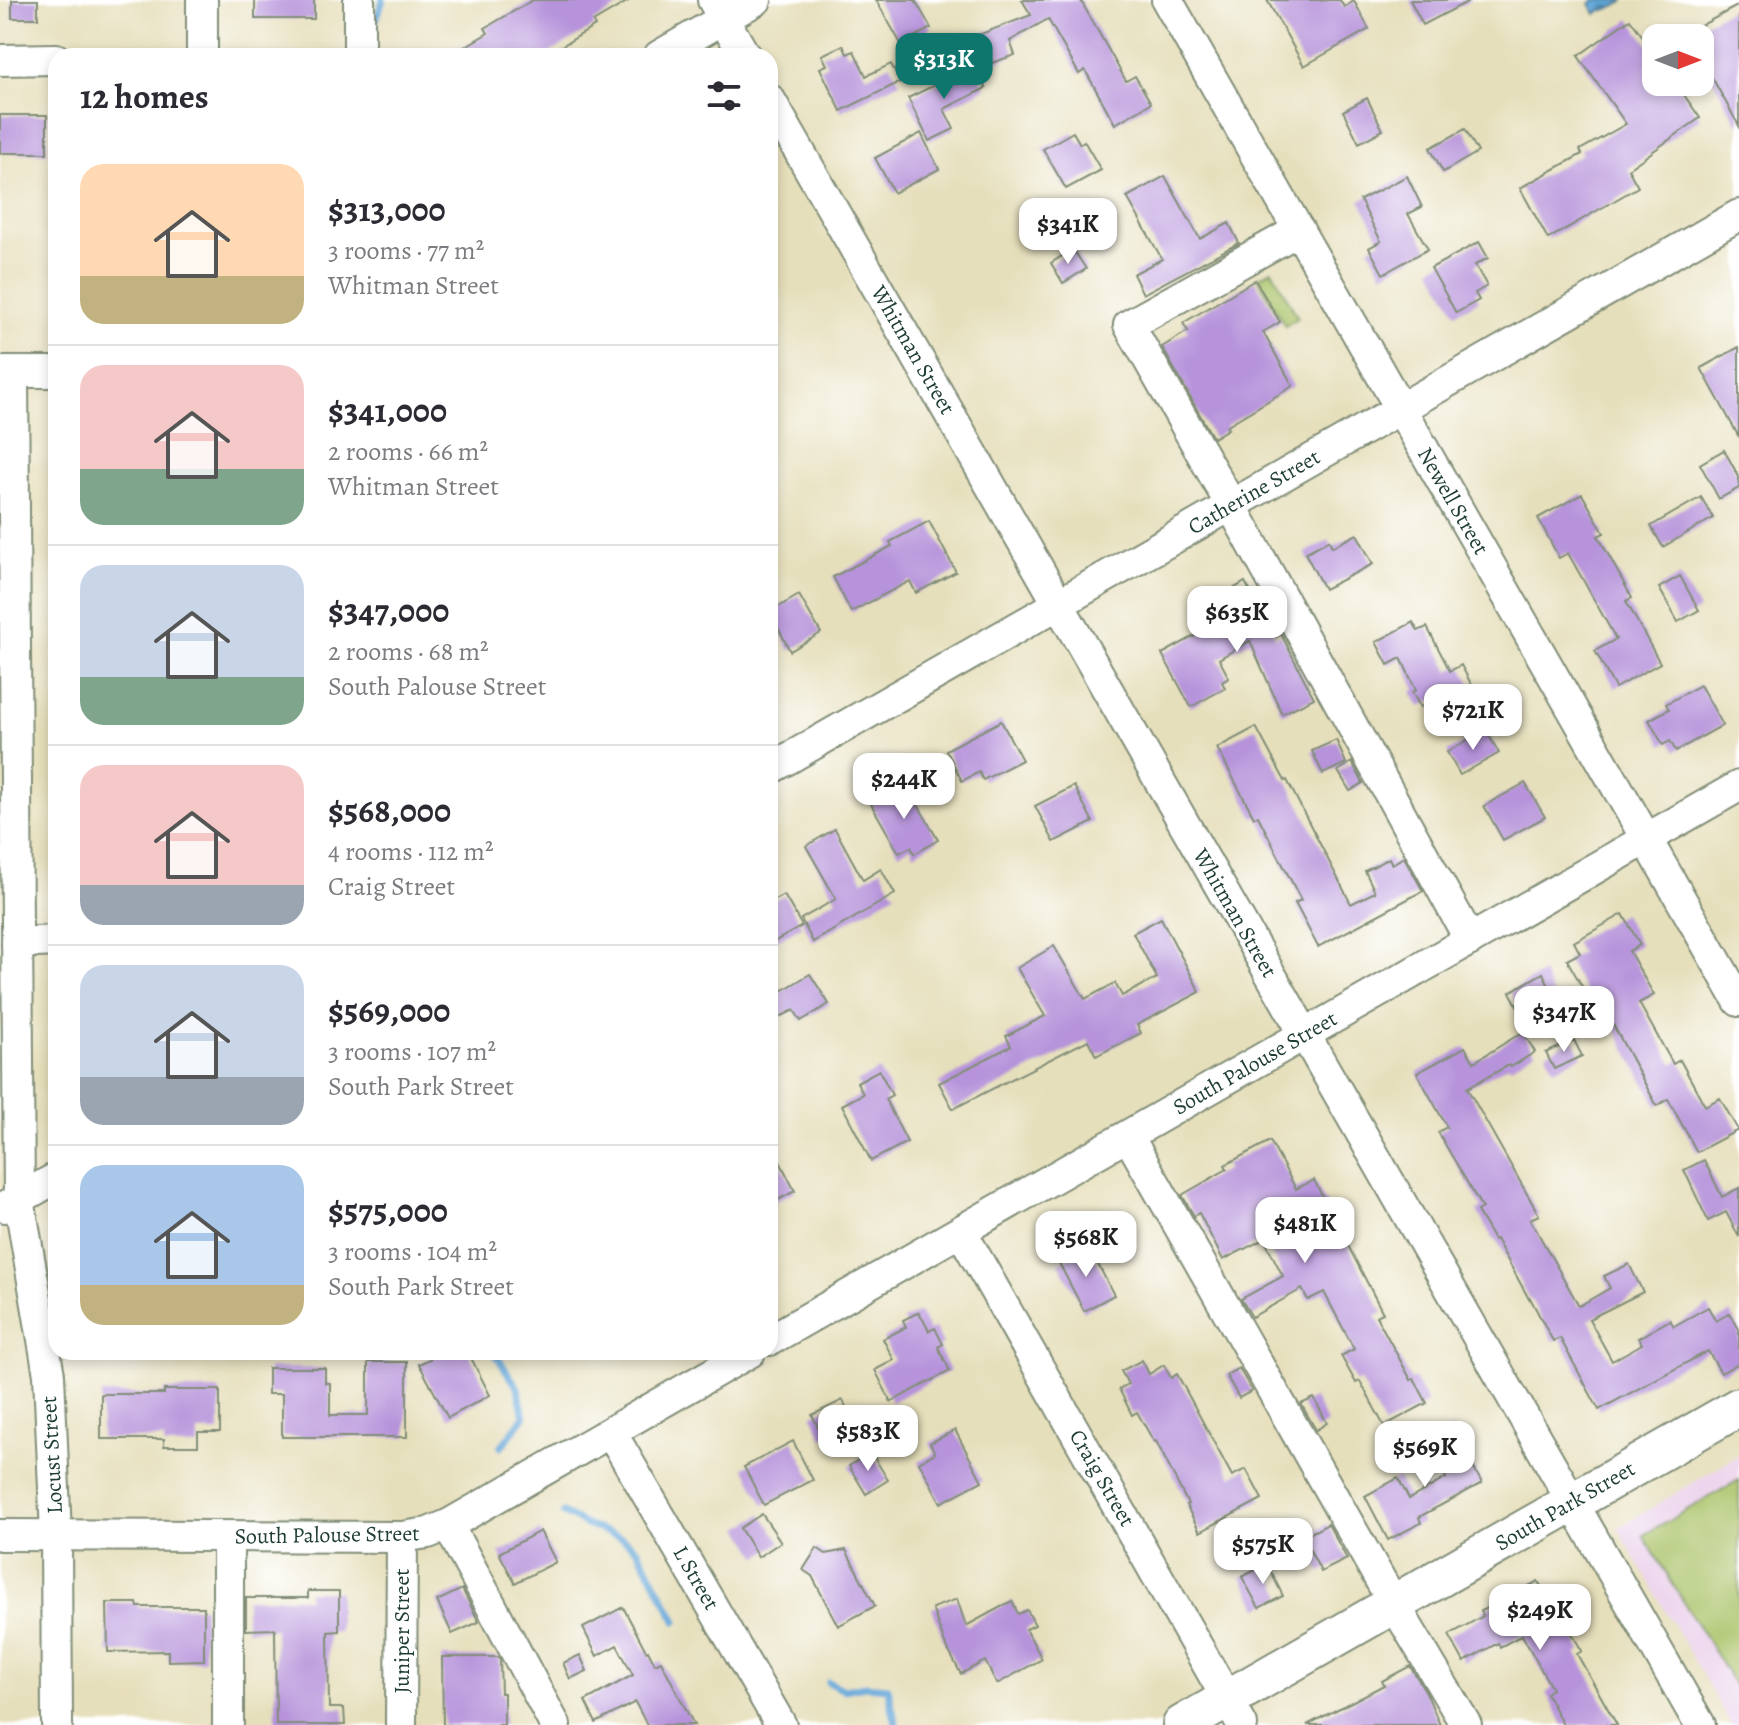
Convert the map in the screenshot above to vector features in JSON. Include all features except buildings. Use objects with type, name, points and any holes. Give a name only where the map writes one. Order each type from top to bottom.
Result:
[{"type":"main road","name":"South Park Street","points":[[1182,1725],[1235,1712],[1394,1604],[1739,1407]]},
{"type":"street","points":[[202,0],[202,48]]},
{"type":"street","points":[[359,0],[359,48]]},
{"type":"street","points":[[669,48],[718,10],[756,0]]},
{"type":"street","name":"Newell Street","points":[[1167,0],[1739,1001]]},
{"type":"street","points":[[718,10],[740,48]]},
{"type":"street","points":[[0,60],[48,59]]},
{"type":"street","name":"Whitman Street","points":[[778,114],[1700,1725]]},
{"type":"street","name":"Catherine Street","points":[[778,764],[1739,215]]},
{"type":"street","points":[[1299,230],[1129,325],[1470,940]]},
{"type":"street","points":[[7,372],[48,372]]},
{"type":"street","name":"Locust Street","points":[[7,372],[17,943],[10,1204],[49,1375],[56,1535],[57,1725]]},
{"type":"street","name":"South Palouse Street","points":[[778,1335],[1739,786]]},
{"type":"street","points":[[17,943],[48,941]]},
{"type":"street","points":[[1128,1136],[1466,1725]]},
{"type":"street","points":[[10,1204],[48,1183]]},
{"type":"street","name":"Craig Street","points":[[961,1231],[1235,1712]]},
{"type":"street","name":"South Palouse Street","points":[[0,1535],[402,1537],[428,1533],[448,1525],[736,1360]]},
{"type":"street","name":"L Street","points":[[611,1432],[781,1725]]},
{"type":"street","points":[[448,1525],[555,1725]]},
{"type":"street","points":[[228,1537],[228,1725]]},
{"type":"street","name":"Juniper Street","points":[[401,1725],[402,1537]]},
{"type":"shaded area","points":[[1739,1455],[1739,1725],[1731,1725],[1618,1528]]},
{"type":"green space","points":[[1272,270],[1298,318],[1285,326],[1258,278]]},
{"type":"green space","points":[[1739,1480],[1739,1693],[1643,1535]]},
{"type":"water","points":[[1594,0],[1625,0],[1596,14],[1590,4]]},
{"type":"waterway","points":[[371,34],[383,0]]},
{"type":"waterway","points":[[499,1360],[518,1388],[524,1417],[501,1447]]},
{"type":"waterway","points":[[563,1513],[622,1538],[638,1550],[676,1621]]},
{"type":"waterway","points":[[828,1682],[844,1690],[865,1686],[888,1688],[896,1725]]}]
